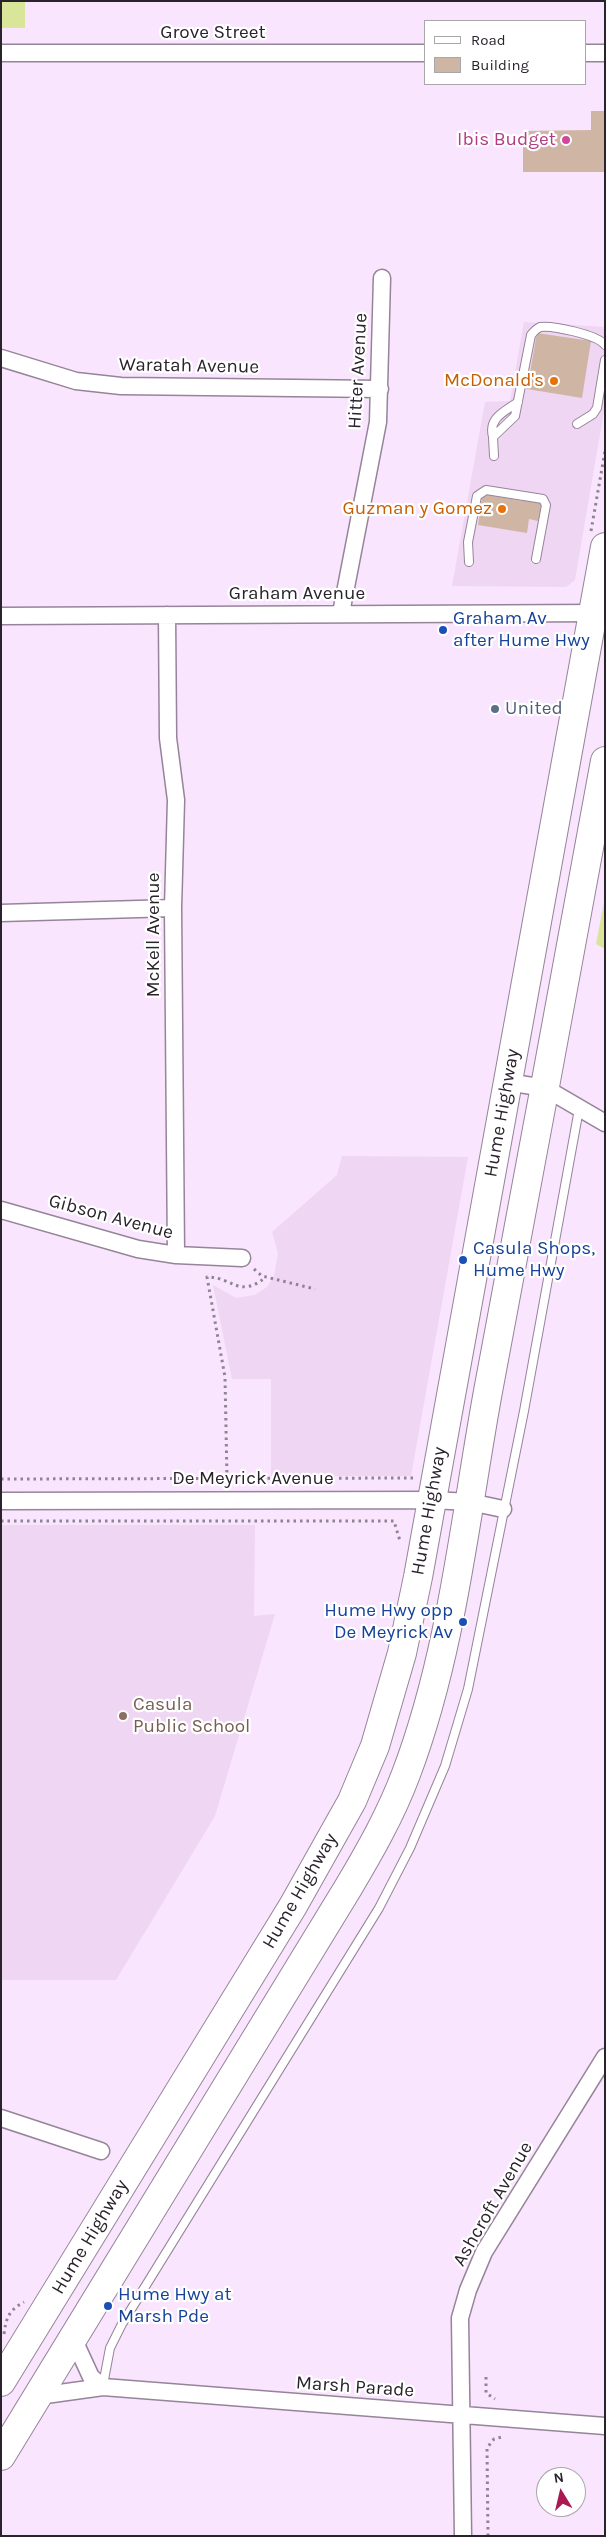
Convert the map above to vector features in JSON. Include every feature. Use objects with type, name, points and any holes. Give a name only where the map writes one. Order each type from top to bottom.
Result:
[{"type":"highway","name":"Hume Highway","points":[[1,2382],[288,1914],[352,1801],[375,1746],[402,1653],[432,1500],[507,1082],[599,613],[597,543]]},
{"type":"highway","name":"Hume Highway","points":[[1,2456],[74,2340],[378,1836],[406,1773],[429,1701],[456,1582],[488,1392],[605,761]]},
{"type":"street","name":"Grove Street","points":[[1,53],[424,53]]},
{"type":"street","points":[[586,53],[605,53]]},
{"type":"street","name":"Hitter Avenue","points":[[340,613],[378,422],[382,278]]},
{"type":"street","name":"Waratah Avenue","points":[[1,358],[76,381],[121,386],[380,389]]},
{"type":"street","name":"Graham Avenue","points":[[1,616],[599,613]]},
{"type":"street","name":"McKell Avenue","points":[[167,615],[168,738],[176,800],[173,908],[176,1255]]},
{"type":"street","points":[[1,913],[173,908]]},
{"type":"street","points":[[507,1082],[545,1088],[605,1123]]},
{"type":"street","name":"Gibson Avenue","points":[[1,1210],[138,1249],[176,1255],[242,1258]]},
{"type":"street","name":"De Meyrick Avenue","points":[[1,1501],[432,1500],[470,1502],[503,1509]]},
{"type":"street","name":"Ashcroft Avenue","points":[[463,2536],[460,2318],[468,2290],[484,2252],[605,2057]]},
{"type":"street","points":[[1,2118],[101,2151]]},
{"type":"street","points":[[74,2340],[90,2377],[103,2388]]},
{"type":"street","name":"Marsh Parade","points":[[38,2396],[103,2388],[605,2426]]},
{"type":"lane","points":[[493,437],[515,416],[531,334],[534,330],[542,327],[591,335],[602,340],[605,345]]},
{"type":"lane","points":[[577,424],[593,414],[597,408],[605,360]]},
{"type":"lane","points":[[494,456],[493,437],[490,428],[493,421],[518,402]]},
{"type":"lane","points":[[469,562],[468,542],[477,496],[486,490],[543,499],[546,505],[536,559]]},
{"type":"lane","points":[[103,2388],[110,2348],[122,2324],[379,1908],[410,1848],[445,1766],[466,1699],[481,1632],[503,1509],[524,1411],[579,1109]]},
{"type":"path","points":[[597,543],[605,451]]},
{"type":"path","points":[[242,1258],[262,1276],[315,1289]]},
{"type":"path","points":[[226,1479],[226,1376],[207,1277],[216,1277],[242,1288],[256,1284],[266,1277]]},
{"type":"path","points":[[1,1479],[412,1478]]},
{"type":"path","points":[[1,1521],[394,1521],[401,1546]]},
{"type":"path","points":[[3,2342],[9,2313],[12,2308],[30,2297]]},
{"type":"path","points":[[486,2378],[486,2393],[498,2400]]},
{"type":"path","points":[[488,2536],[487,2448],[494,2439],[502,2437]]},
{"type":"shaded area","points":[[524,322],[605,327],[605,405],[575,580],[566,587],[452,586],[485,402],[510,401]]},
{"type":"shaded area","points":[[342,1156],[468,1157],[411,1476],[271,1476],[271,1379],[232,1379],[213,1285],[236,1298],[255,1295],[267,1287],[274,1276],[278,1253],[272,1232],[337,1175]]},
{"type":"shaded area","name":"Casula Public School","points":[[1,1525],[255,1525],[254,1616],[275,1614],[215,1816],[116,1980],[1,1980]]},
{"type":"green space","points":[[1,1],[25,1],[25,28],[1,28]]},
{"type":"green space","points":[[605,897],[605,949],[596,944]]},
{"type":"building","points":[[591,111],[605,111],[605,172],[523,172],[523,131],[591,130]]},
{"type":"building","points":[[537,333],[591,341],[582,398],[527,389]]},
{"type":"building","points":[[488,495],[542,502],[538,521],[529,519],[527,533],[478,525],[482,498]]},
{"type":"place","name":"Ibis Budget","points":[[566,140]]},
{"type":"place","name":"McDonald's","points":[[554,381]]},
{"type":"place","name":"Guzman y Gomez","points":[[502,509]]},
{"type":"place","name":"Graham Av after Hume Hwy","points":[[443,630]]},
{"type":"place","name":"United","points":[[495,709]]},
{"type":"place","name":"Casula Shops, Hume Hwy","points":[[463,1260]]},
{"type":"place","name":"Hume Hwy opp De Meyrick Av","points":[[463,1622]]},
{"type":"place","name":"Casula Public School","points":[[123,1716]]},
{"type":"place","name":"Hume Hwy at Marsh Pde","points":[[108,2306]]}]
